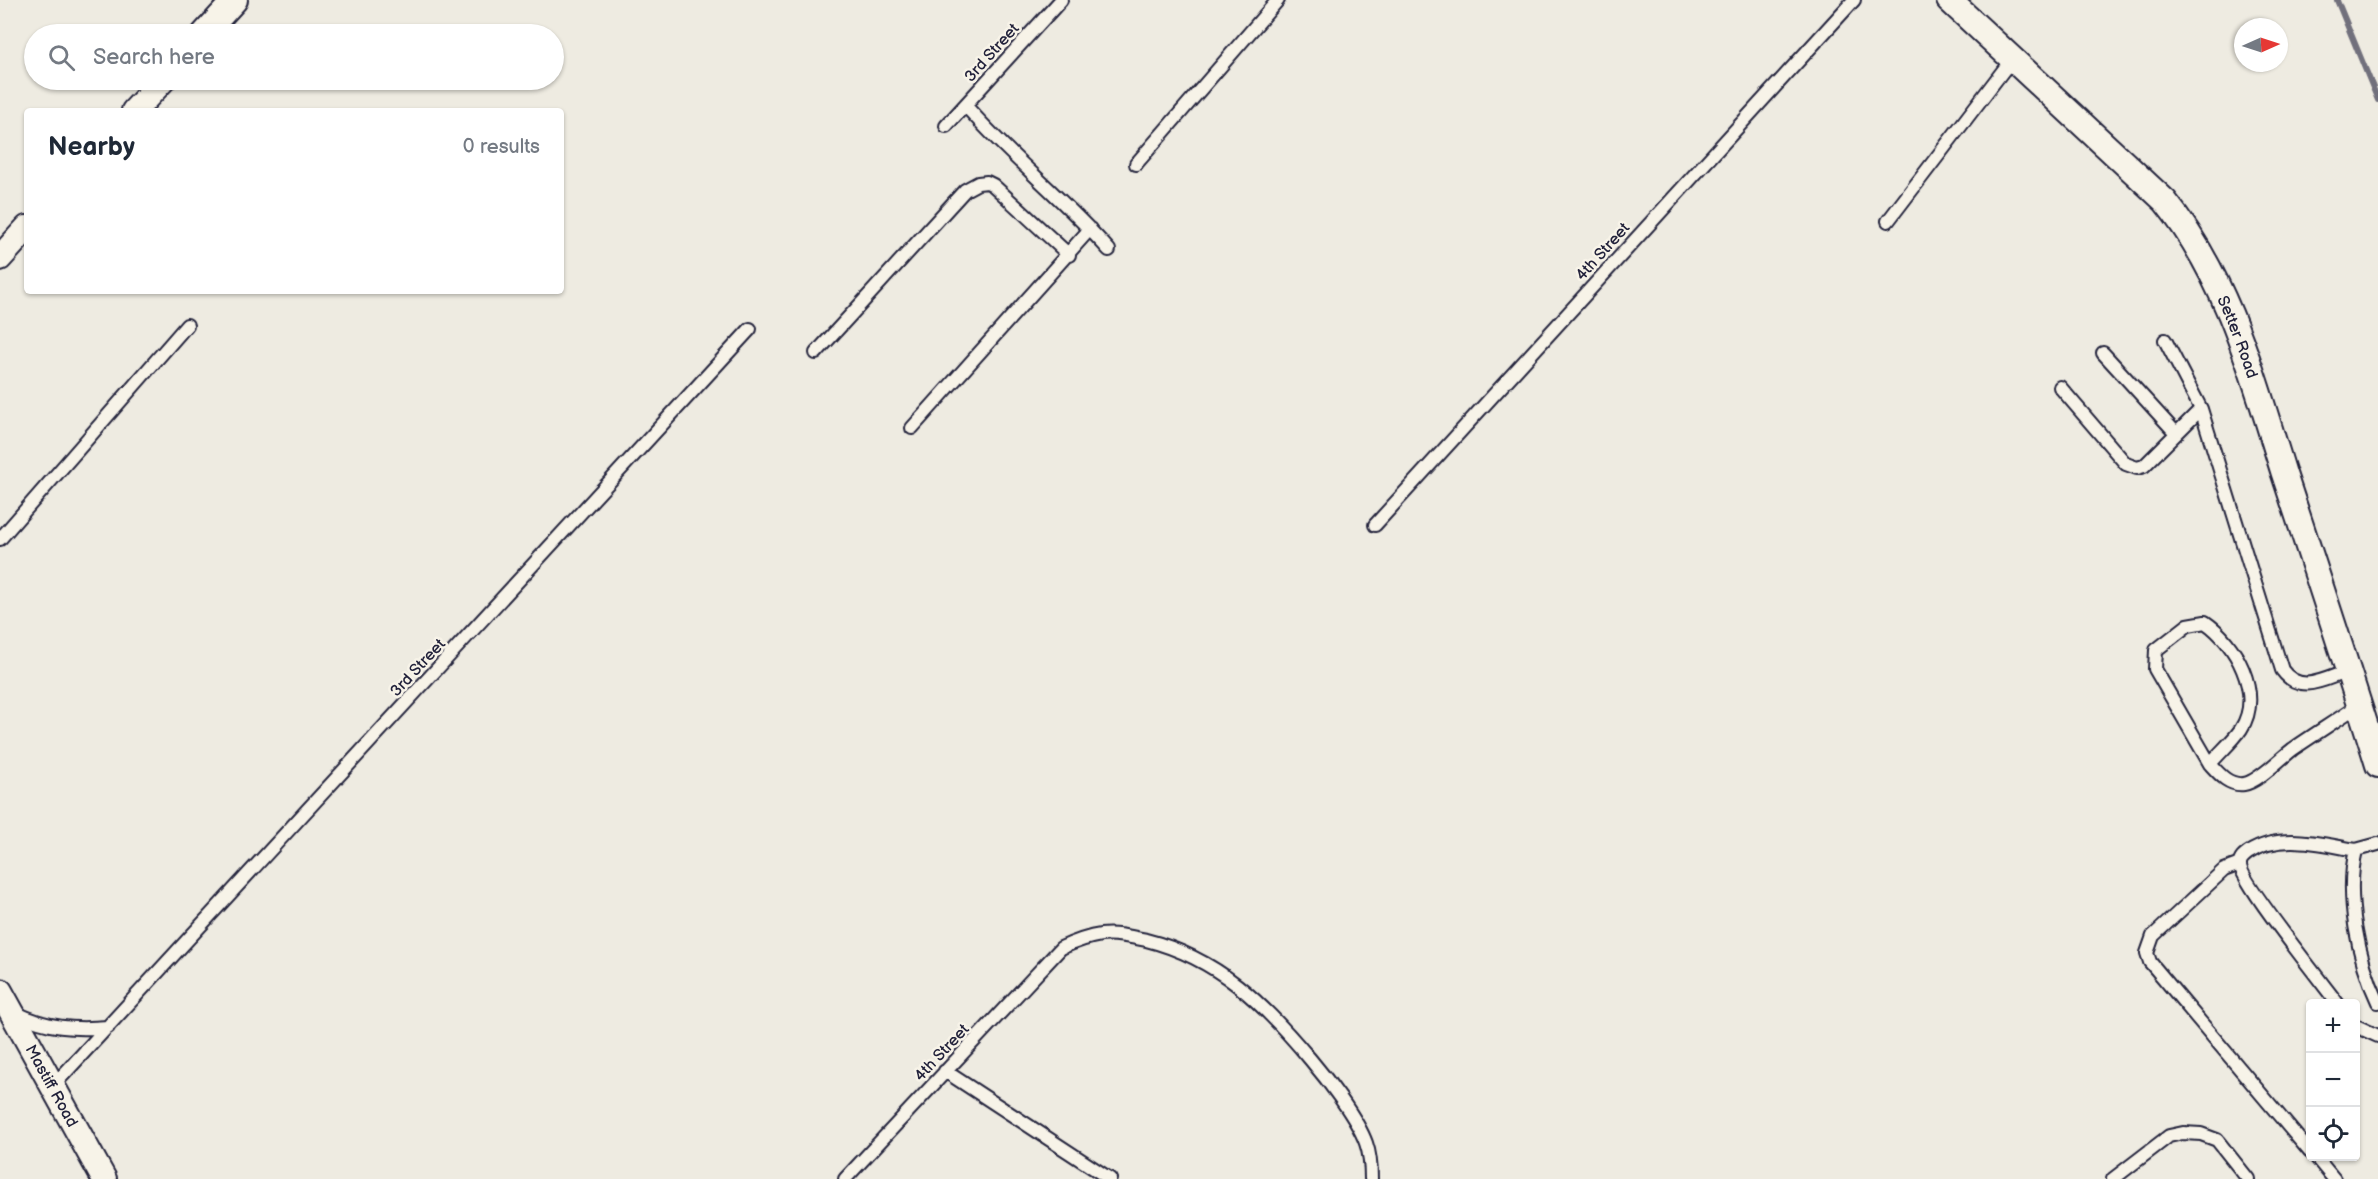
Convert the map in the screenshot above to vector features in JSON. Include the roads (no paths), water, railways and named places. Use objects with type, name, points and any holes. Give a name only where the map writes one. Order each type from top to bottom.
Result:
[{"type":"street","points":[[213,24],[236,0]]},
{"type":"street","name":"Setter Road","points":[[1948,0],[2165,201],[2184,224],[2202,253],[2226,300],[2252,373],[2378,765]]},
{"type":"street","points":[[137,108],[154,90]]},
{"type":"street","points":[[0,258],[24,231]]},
{"type":"street","name":"Mastiff Road","points":[[5,1001],[104,1179]]},
{"type":"lane","name":"3rd Street","points":[[946,126],[1060,0]]},
{"type":"lane","points":[[1136,164],[1278,0]]},
{"type":"lane","name":"4th Street","points":[[1375,525],[1854,0]]},
{"type":"lane","points":[[1888,221],[2013,59]]},
{"type":"lane","points":[[965,105],[1109,250]]},
{"type":"lane","points":[[816,353],[965,190],[978,183],[987,182],[993,185],[1068,255]]},
{"type":"lane","points":[[912,428],[1090,229]]},
{"type":"lane","points":[[0,539],[187,325]]},
{"type":"lane","name":"3rd Street","points":[[53,1086],[750,329]]},
{"type":"lane","points":[[2165,340],[2201,410],[2282,670],[2288,679],[2305,685],[2348,671]]},
{"type":"lane","points":[[2103,353],[2176,433]]},
{"type":"lane","points":[[2060,387],[2131,467],[2144,466],[2201,410]]},
{"type":"lane","points":[[2210,764],[2241,728],[2248,713],[2247,683],[2231,649],[2214,628],[2205,622],[2188,625],[2157,650],[2155,669],[2210,764],[2222,777],[2234,783],[2245,784],[2359,705]]},
{"type":"lane","points":[[2334,999],[2242,873],[2240,864],[2243,857],[2257,848],[2291,840],[2356,850],[2378,844]]},
{"type":"lane","points":[[2356,850],[2352,863],[2352,899],[2361,953],[2378,1002]]},
{"type":"lane","points":[[2240,864],[2224,870],[2153,936],[2147,953],[2150,962],[2306,1147]]},
{"type":"lane","name":"4th Street","points":[[845,1179],[1061,948],[1083,939],[1103,935],[1133,937],[1167,945],[1198,958],[1234,981],[1262,1005],[1293,1038],[1342,1102],[1366,1142],[1371,1164],[1371,1179]]},
{"type":"lane","points":[[5,1001],[43,1024],[78,1030],[108,1027]]},
{"type":"lane","points":[[2360,1028],[2378,1036]]},
{"type":"lane","points":[[945,1071],[1110,1179]]},
{"type":"lane","points":[[2113,1179],[2169,1136],[2183,1133],[2201,1134],[2217,1140],[2248,1179]]},
{"type":"lane","points":[[2319,1161],[2334,1179]]},
{"type":"waterway","points":[[2337,0],[2378,100]]}]
